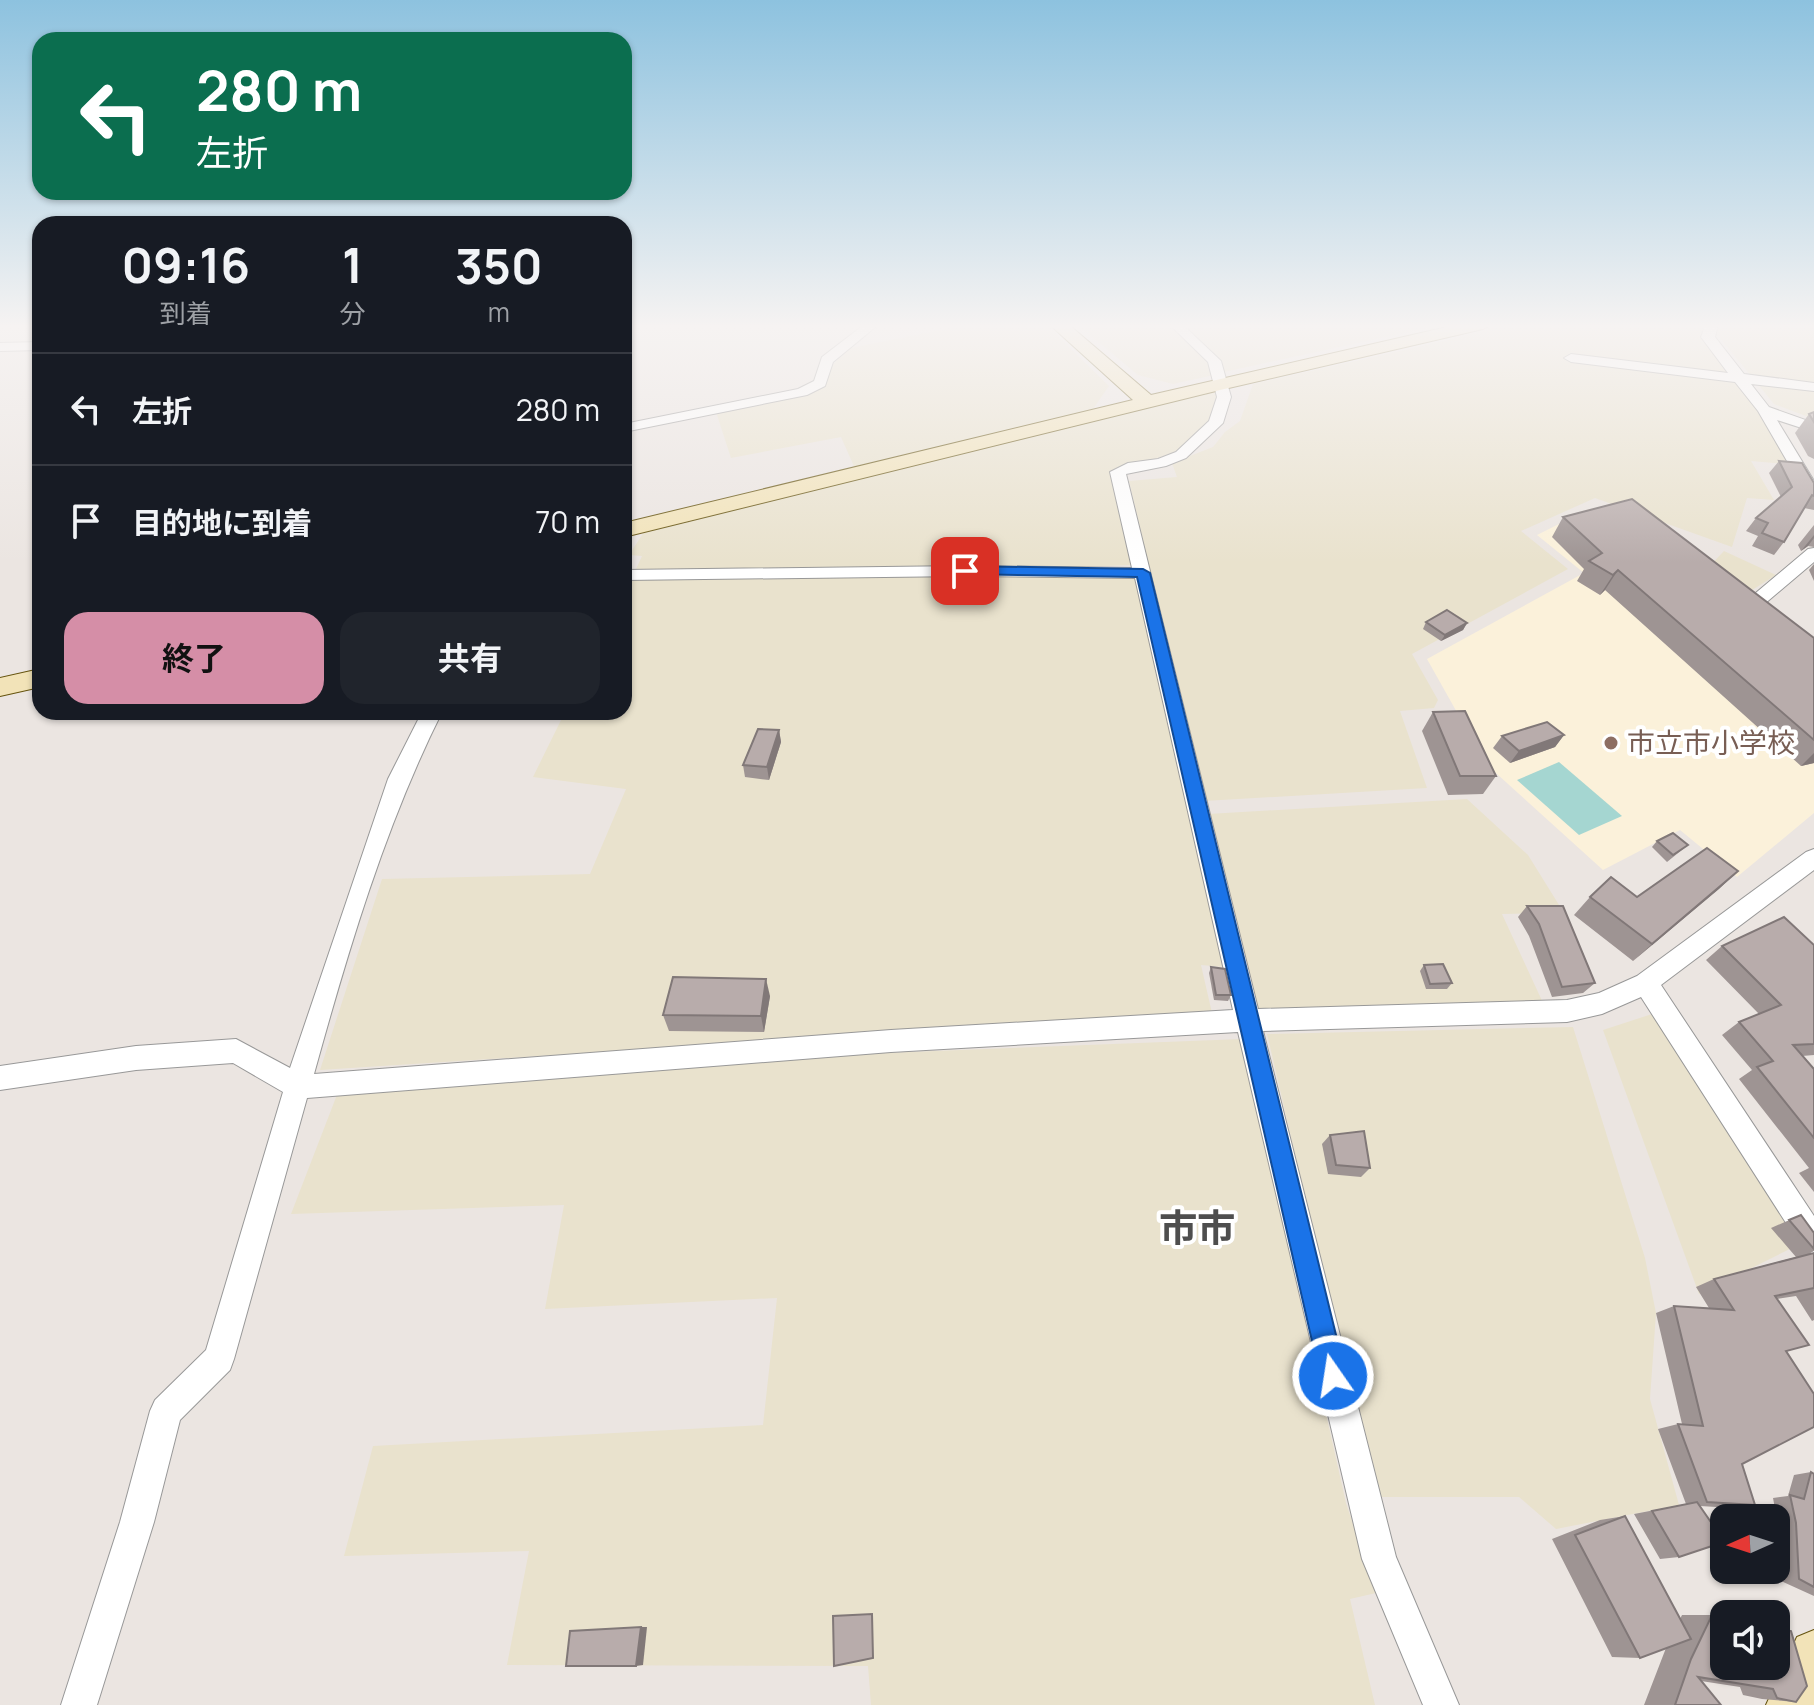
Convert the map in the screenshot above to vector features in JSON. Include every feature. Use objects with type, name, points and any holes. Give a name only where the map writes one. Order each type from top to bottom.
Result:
[{"type":"street","points":[[632,426],[745,404]]},
{"type":"street","points":[[632,528],[1141,404]]},
{"type":"street","points":[[1223,404],[1216,423],[1181,455],[1161,463],[1133,466],[1118,472],[1361,1495],[1379,1559],[1441,1705]]},
{"type":"street","points":[[1759,404],[1814,494]]},
{"type":"street","points":[[1764,410],[1814,428]]},
{"type":"street","points":[[1782,631],[1751,606],[1814,553]]},
{"type":"street","points":[[632,575],[965,571],[1143,573]]},
{"type":"street","points":[[0,687],[32,680]]},
{"type":"street","points":[[79,1705],[137,1522],[166,1411],[219,1359],[319,1011],[398,779],[428,720]]},
{"type":"street","points":[[0,1078],[136,1058],[236,1051],[298,1087],[891,1041],[1250,1020],[1567,1011],[1602,1003],[1646,983],[1814,858]]},
{"type":"street","points":[[1646,983],[1814,1241]]},
{"type":"street","points":[[1791,1705],[1814,1654]]},
{"type":"shaded area","points":[[762,404],[1097,404],[1093,409],[857,473],[841,437],[731,458],[716,412]]},
{"type":"shaded area","points":[[1163,404],[1216,404],[1213,421],[1176,453],[1112,470],[1133,565],[965,571],[636,569],[642,556],[632,555],[632,550],[644,532]]},
{"type":"shaded area","points":[[1246,404],[1753,404],[1799,465],[1751,461],[1774,500],[1747,498],[1732,547],[1595,498],[1521,531],[1568,569],[1412,654],[1438,700],[1434,708],[1400,711],[1427,788],[1204,801],[1129,481],[1177,477],[1172,463],[1213,447],[1225,432],[1240,421]]},
{"type":"shaded area","points":[[1774,404],[1814,404],[1814,419]]},
{"type":"shaded area","points":[[1589,509],[1612,515],[1814,661],[1814,813],[1737,877],[1680,830],[1603,870],[1486,764],[1427,659],[1584,573],[1537,535]]},
{"type":"shaded area","points":[[1724,551],[1776,575],[1744,595],[1706,570]]},
{"type":"shaded area","points":[[632,575],[1138,577],[1224,967],[1201,965],[1212,1013],[320,1070],[382,879],[590,874],[626,789],[533,777],[561,720],[632,720]]},
{"type":"shaded area","points":[[1467,799],[1528,855],[1564,913],[1502,914],[1544,1005],[1257,1009],[1208,814]]},
{"type":"shaded area","points":[[1652,1014],[1806,1241],[1699,1294],[1603,1030]]},
{"type":"shaded area","points":[[1573,1027],[1645,1258],[1656,1313],[1650,1399],[1679,1505],[1556,1529],[1519,1497],[1375,1497],[1267,1034]]},
{"type":"shaded area","points":[[1242,1039],[1346,1503],[1376,1593],[1350,1599],[1375,1705],[871,1705],[868,1666],[507,1665],[529,1551],[344,1556],[373,1446],[763,1425],[777,1298],[545,1309],[564,1205],[291,1214],[345,1074]]},
{"type":"water","points":[[1559,762],[1622,816],[1579,835],[1517,780]]},
{"type":"building","points":[[1779,461],[1802,463],[1814,483],[1814,496],[1784,542],[1762,533],[1768,523],[1756,518],[1792,487]]},
{"type":"building","points":[[1632,499],[1814,638],[1814,740],[1618,570],[1613,575],[1589,561],[1602,553],[1563,517]]},
{"type":"building","points":[[1447,610],[1467,623],[1445,635],[1426,622]]},
{"type":"building","points":[[1465,711],[1496,776],[1460,776],[1433,712]]},
{"type":"building","points":[[1547,722],[1564,735],[1519,751],[1502,736]]},
{"type":"building","points":[[758,729],[779,730],[767,767],[743,765]]},
{"type":"building","points":[[1673,833],[1688,845],[1673,855],[1657,841]]},
{"type":"building","points":[[1707,848],[1738,871],[1652,944],[1590,897],[1611,877],[1637,897]]},
{"type":"building","points":[[1527,906],[1563,906],[1595,983],[1562,987],[1539,924]]},
{"type":"building","points":[[1784,917],[1814,945],[1814,1044],[1793,1045],[1814,1069],[1814,1138],[1757,1067],[1773,1061],[1739,1022],[1781,1005],[1722,946]]},
{"type":"building","points":[[1443,964],[1452,983],[1430,984],[1424,965]]},
{"type":"building","points":[[1211,967],[1225,969],[1231,995],[1216,995]]},
{"type":"building","points":[[673,977],[766,979],[761,1016],[663,1015]]},
{"type":"building","points":[[1364,1131],[1370,1168],[1336,1165],[1330,1135]]},
{"type":"building","points":[[1801,1215],[1814,1233],[1814,1249],[1789,1220]]},
{"type":"building","points":[[1814,1253],[1814,1288],[1775,1296],[1809,1345],[1786,1351],[1814,1394],[1814,1427],[1742,1464],[1755,1504],[1707,1502],[1678,1424],[1703,1426],[1674,1306],[1734,1310],[1714,1279]]},
{"type":"building","points":[[1811,1472],[1814,1474],[1814,1587],[1799,1579],[1796,1523],[1790,1495],[1804,1499]]},
{"type":"building","points":[[1697,1502],[1710,1521],[1710,1547],[1679,1557],[1652,1511]]},
{"type":"building","points":[[1625,1516],[1691,1639],[1640,1658],[1575,1535]]},
{"type":"building","points":[[872,1614],[873,1658],[834,1666],[833,1616]]},
{"type":"building","points":[[1710,1619],[1710,1679],[1698,1677],[1721,1705],[1675,1705],[1691,1659]]},
{"type":"building","points":[[641,1627],[636,1666],[566,1666],[570,1631]]},
{"type":"building","points":[[1791,1631],[1807,1686],[1796,1702],[1777,1698],[1773,1689],[1717,1680],[1790,1680]]},
{"type":"place","name":"市立市小学校","points":[[1611,743]]},
{"type":"district","name":"市市","points":[[1197,1229]]},
{"type":"route","points":[[965,571],[1143,573],[1333,1376]]}]
